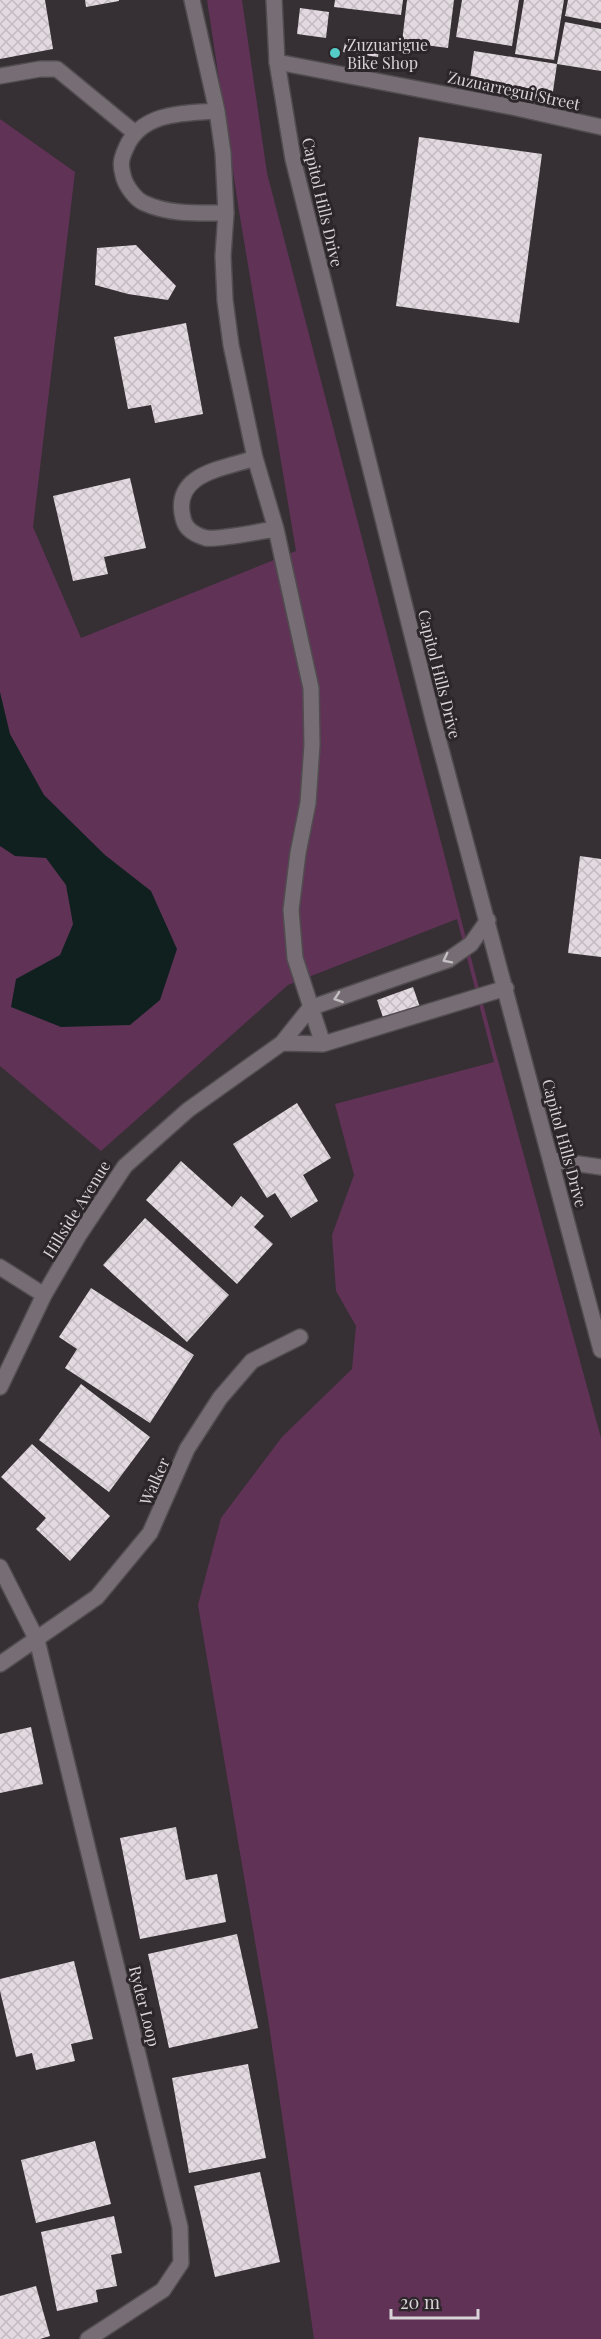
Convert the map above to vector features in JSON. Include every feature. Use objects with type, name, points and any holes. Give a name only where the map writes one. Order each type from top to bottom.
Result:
[{"type":"street","points":[[192,0],[218,111],[223,153],[226,213],[223,256],[225,300],[231,345],[255,458],[276,529],[311,688],[312,745],[308,803],[298,853],[291,910],[295,958],[323,1044]]},
{"type":"street","name":"Capitol Hills Drive","points":[[274,0],[277,62],[293,159],[434,723],[599,1335],[601,1350]]},
{"type":"street","name":"Zuzuarregui Street","points":[[277,62],[512,107],[601,127]]},
{"type":"street","points":[[0,76],[40,69],[57,69],[135,134]]},
{"type":"street","points":[[218,111],[177,113],[139,128],[120,161],[130,190],[141,202],[181,213],[226,213]]},
{"type":"street","points":[[255,458],[195,478],[183,491],[180,508],[184,523],[193,533],[208,538],[276,529]]},
{"type":"street","points":[[310,1008],[448,960],[471,944],[488,920]]},
{"type":"street","points":[[282,1043],[323,1044],[506,988]]},
{"type":"street","name":"Hillside Avenue","points":[[0,1387],[44,1295],[79,1235],[124,1166],[188,1110],[282,1043],[310,1008]]},
{"type":"street","points":[[551,1160],[601,1167]]},
{"type":"street","points":[[0,1267],[44,1295]]},
{"type":"street","name":"Walker","points":[[37,1640],[97,1597],[150,1533],[187,1449],[220,1398],[252,1361],[300,1337]]},
{"type":"street","name":"Ryder Loop","points":[[0,1567],[37,1640],[180,2227],[181,2262],[163,2290],[88,2339]]},
{"type":"street","points":[[0,1664],[37,1640]]},
{"type":"shaded area","points":[[207,0],[242,0],[267,173],[494,1046],[601,1438],[601,2339],[314,2339],[268,2018],[198,1605],[221,1518],[282,1437],[352,1369],[356,1326],[336,1291],[332,1235],[354,1175],[335,1104],[494,1062],[457,919],[288,985],[101,1151],[0,1066],[0,119],[75,172],[33,527],[81,638],[296,551],[239,211]]},
{"type":"shaded area","points":[[0,692],[10,734],[44,795],[105,855],[151,891],[177,949],[160,1000],[130,1025],[61,1027],[11,1007],[16,979],[60,955],[73,924],[66,885],[46,858],[15,856],[0,846]]},
{"type":"building","points":[[0,0],[45,0],[53,49],[0,59]]},
{"type":"building","points":[[85,0],[119,0],[119,1],[86,7]]},
{"type":"building","points":[[335,0],[403,0],[401,15],[334,7]]},
{"type":"building","points":[[407,0],[454,0],[448,48],[402,42]]},
{"type":"building","points":[[462,0],[519,0],[512,46],[456,37]]},
{"type":"building","points":[[524,0],[564,0],[554,60],[515,54]]},
{"type":"building","points":[[568,0],[601,0],[601,23],[565,16]]},
{"type":"building","points":[[300,8],[329,12],[326,38],[297,34]]},
{"type":"building","points":[[565,22],[601,29],[601,71],[557,64]]},
{"type":"building","points":[[346,38],[380,42],[378,57],[343,52]]},
{"type":"building","points":[[474,51],[557,64],[551,105],[468,93]]},
{"type":"building","points":[[419,137],[542,154],[519,323],[396,306]]},
{"type":"building","points":[[136,245],[176,286],[168,300],[128,294],[95,285],[97,248]]},
{"type":"building","points":[[186,323],[203,414],[155,423],[151,405],[128,409],[114,337]]},
{"type":"building","points":[[130,478],[146,548],[104,557],[108,574],[73,581],[53,496]]},
{"type":"building","points":[[580,856],[601,859],[601,957],[568,953]]},
{"type":"building","points":[[413,987],[421,1010],[385,1023],[377,1000]]},
{"type":"building","points":[[297,1103],[331,1158],[303,1175],[318,1201],[291,1218],[275,1193],[267,1198],[233,1144]]},
{"type":"building","points":[[181,1161],[232,1207],[241,1196],[264,1216],[254,1227],[273,1244],[237,1284],[146,1200]]},
{"type":"building","points":[[145,1218],[229,1295],[187,1342],[103,1265]]},
{"type":"building","points":[[91,1288],[194,1355],[150,1423],[65,1368],[77,1349],[59,1337]]},
{"type":"building","points":[[81,1384],[150,1437],[109,1492],[39,1440]]},
{"type":"building","points":[[32,1444],[110,1516],[70,1561],[36,1529],[46,1518],[1,1477]]},
{"type":"building","points":[[31,1727],[43,1784],[0,1793],[0,1734]]},
{"type":"building","points":[[176,1827],[186,1880],[217,1874],[226,1922],[140,1939],[120,1838]]},
{"type":"building","points":[[237,1934],[258,2028],[169,2048],[148,1954]]},
{"type":"building","points":[[74,1961],[93,2039],[71,2044],[75,2061],[36,2070],[32,2053],[16,2057],[0,1991],[0,1979]]},
{"type":"building","points":[[248,2064],[266,2158],[189,2173],[172,2078]]},
{"type":"building","points":[[95,2141],[111,2204],[36,2223],[21,2160]]},
{"type":"building","points":[[260,2172],[280,2262],[215,2277],[194,2186]]},
{"type":"building","points":[[114,2216],[122,2253],[111,2255],[117,2286],[96,2290],[98,2302],[57,2311],[41,2232]]},
{"type":"building","points":[[36,2286],[50,2336],[40,2339],[0,2339],[0,2296]]},
{"type":"place","name":"Zuzuarigue Bike Shop","points":[[335,53]]}]
